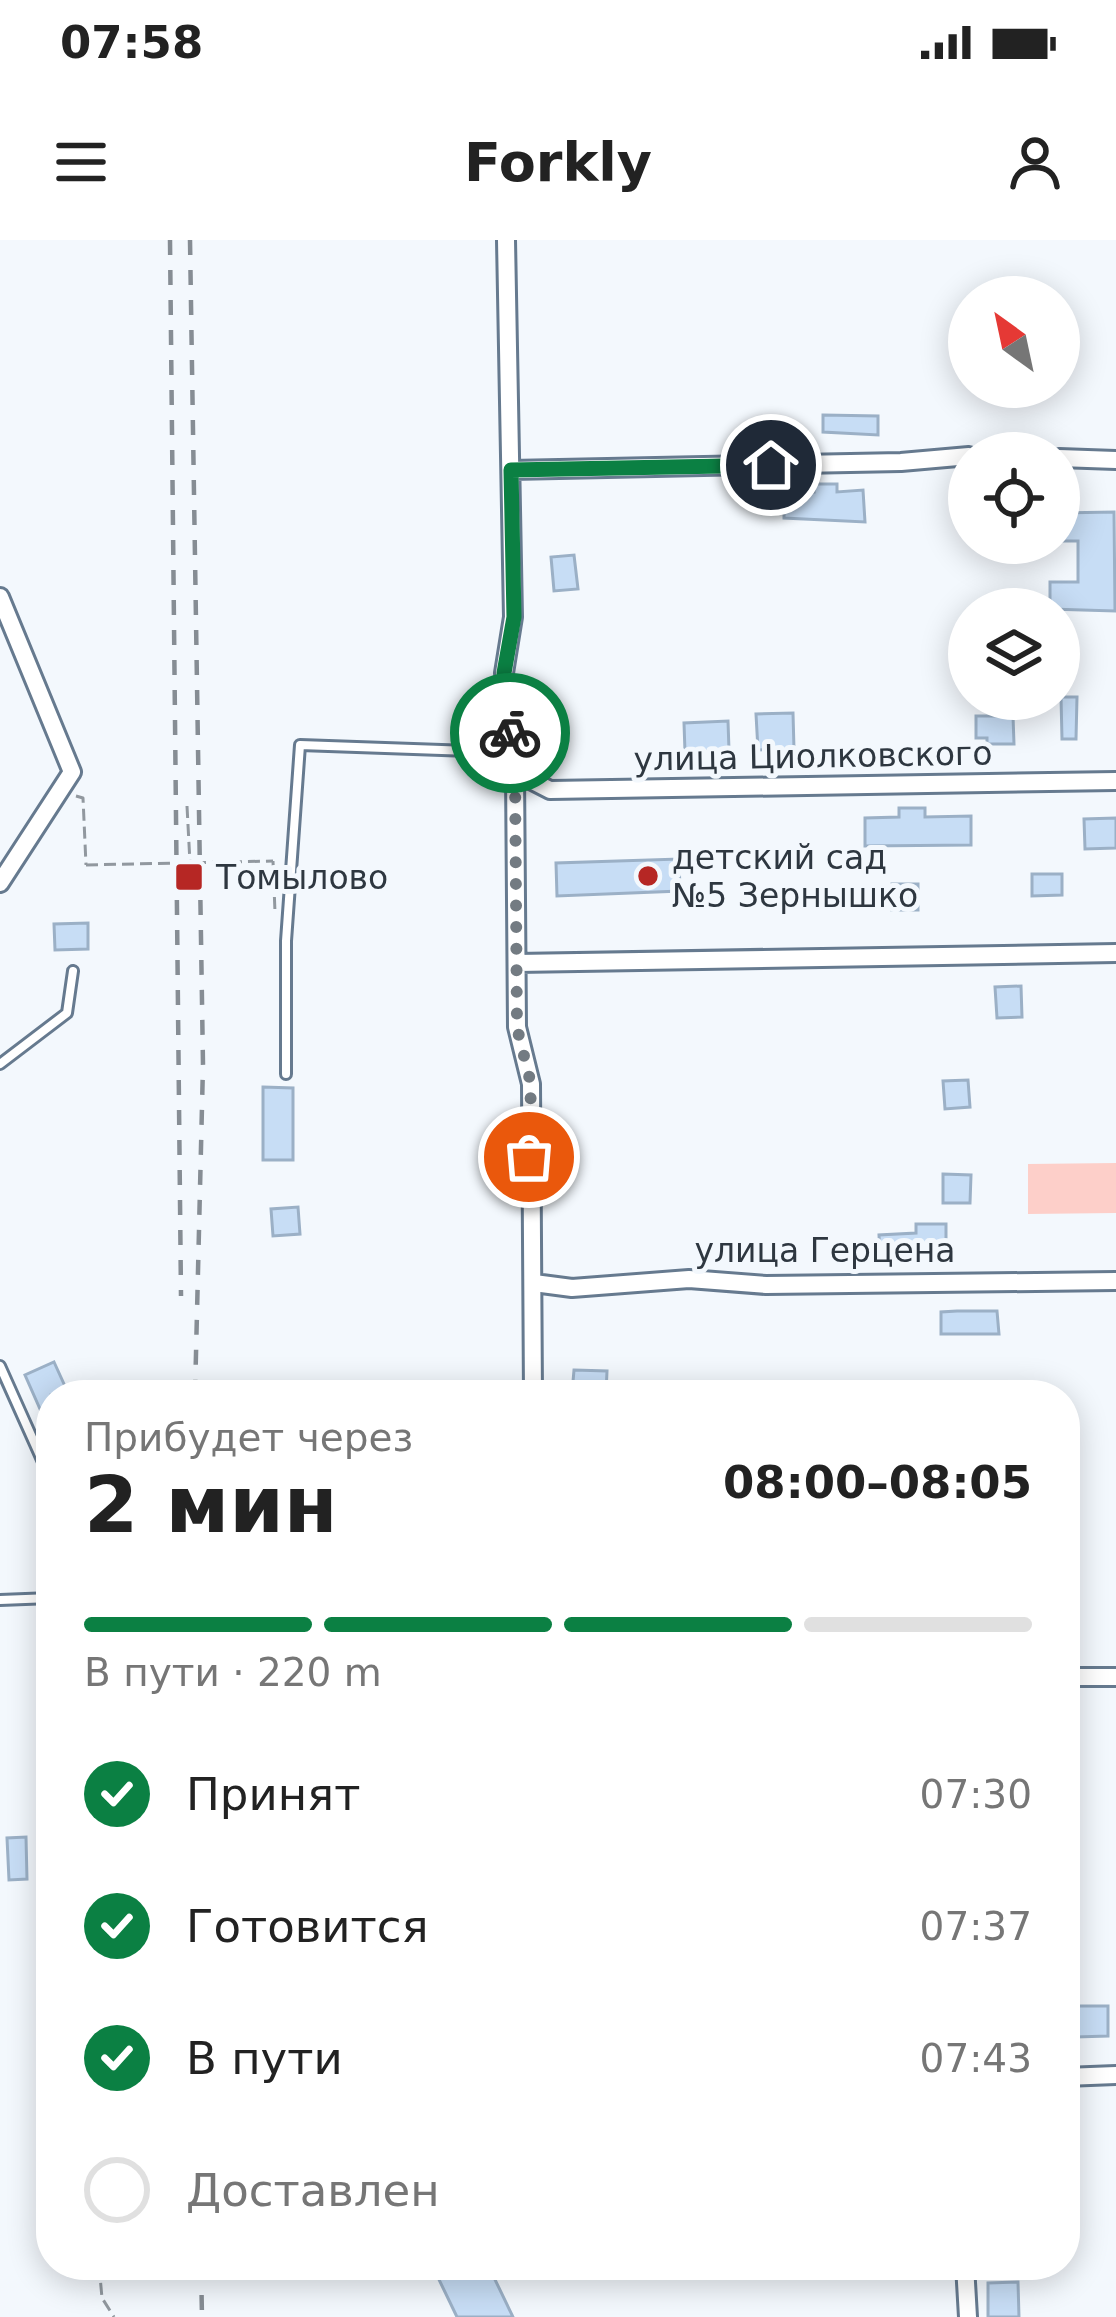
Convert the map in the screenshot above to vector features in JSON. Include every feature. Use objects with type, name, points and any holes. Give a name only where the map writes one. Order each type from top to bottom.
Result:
[{"type":"street","points":[[506,240],[514,617],[504,673],[515,772],[517,1028],[531,1084],[533,1380]]},
{"type":"street","points":[[511,470],[948,458]]},
{"type":"street","points":[[1080,459],[1116,460]]},
{"type":"street","points":[[0,597],[72,772],[0,883]]},
{"type":"street","name":"улица Циолковского","points":[[515,772],[550,790],[1116,782]]},
{"type":"street","points":[[517,963],[1116,953]]},
{"type":"street","name":"улица Герцена","points":[[534,1283],[572,1288],[688,1279],[766,1285],[1116,1280]]},
{"type":"street","points":[[1080,1677],[1116,1676]]},
{"type":"street","points":[[1080,2076],[1116,2075]]},
{"type":"street","points":[[966,2280],[968,2317]]},
{"type":"lane","points":[[286,1074],[286,940],[300,745],[470,751],[515,772]]},
{"type":"lane","points":[[0,1064],[68,1012],[73,971]]},
{"type":"lane","points":[[0,1366],[36,1446]]},
{"type":"lane","points":[[0,1600],[36,1599]]},
{"type":"path","points":[[83,798],[86,865],[273,861],[275,927]]},
{"type":"path","points":[[188,806],[190,863]]},
{"type":"path","points":[[100,2280],[102,2298],[114,2317]]},
{"type":"shaded area","points":[[1116,1163],[1116,1213],[1028,1214],[1028,1164]]},
{"type":"building","points":[[823,415],[878,416],[878,435],[823,432]]},
{"type":"building","points":[[814,484],[837,484],[837,492],[863,490],[865,522],[784,518],[784,492],[814,492]]},
{"type":"building","points":[[1114,512],[1115,611],[1080,610],[1080,588],[1050,588],[1050,582],[1078,582],[1080,513]]},
{"type":"building","points":[[574,555],[578,589],[554,591],[551,557]]},
{"type":"building","points":[[793,713],[794,749],[758,750],[756,714]]},
{"type":"building","points":[[976,720],[1013,720],[1014,744],[987,744],[987,738],[976,738]]},
{"type":"building","points":[[1062,720],[1076,720],[1076,739],[1062,739]]},
{"type":"building","points":[[728,721],[729,750],[685,752],[684,723]]},
{"type":"building","points":[[899,808],[925,808],[925,817],[971,816],[971,845],[865,846],[865,818],[899,817]]},
{"type":"building","points":[[1116,818],[1116,848],[1085,849],[1084,819]]},
{"type":"building","points":[[679,859],[680,891],[557,896],[556,863]]},
{"type":"building","points":[[1032,874],[1062,874],[1062,895],[1032,896]]},
{"type":"building","points":[[892,884],[918,884],[918,910],[892,910]]},
{"type":"building","points":[[88,923],[88,949],[55,950],[54,924]]},
{"type":"building","points":[[1021,986],[1022,1017],[997,1018],[995,987]]},
{"type":"building","points":[[968,1080],[970,1107],[945,1109],[943,1081]]},
{"type":"building","points":[[263,1087],[293,1088],[293,1160],[263,1160]]},
{"type":"building","points":[[943,1174],[971,1175],[970,1203],[943,1203]]},
{"type":"building","points":[[298,1207],[300,1234],[273,1236],[271,1209]]},
{"type":"building","points":[[916,1224],[946,1224],[946,1252],[880,1255],[879,1235],[916,1233]]},
{"type":"building","points":[[997,1311],[999,1334],[941,1334],[941,1312]]},
{"type":"building","points":[[54,1362],[62,1380],[36,1380],[36,1400],[25,1375]]},
{"type":"building","points":[[574,1370],[607,1371],[607,1380],[573,1380]]},
{"type":"building","points":[[26,1837],[27,1879],[9,1880],[7,1838]]},
{"type":"building","points":[[1080,2006],[1108,2006],[1108,2036],[1080,2037]]},
{"type":"building","points":[[439,2280],[495,2280],[513,2317],[457,2317]]},
{"type":"building","points":[[1018,2282],[1019,2317],[988,2317],[988,2283]]},
{"type":"railway","points":[[170,240],[181,1296]]},
{"type":"railway","points":[[190,240],[203,1065],[195,1380]]},
{"type":"railway","points":[[201,2280],[202,2317]]},
{"type":"way so far","points":[[510,733],[515,772],[517,1028],[531,1084],[529,1157]]},
{"type":"place","name":"детский сад №5 Зернышко","points":[[648,876]]},
{"type":"place","name":"Томылово","points":[[189,877]]},
{"type":"route","points":[[510,733],[504,673],[514,617],[511,470],[771,465]]}]
